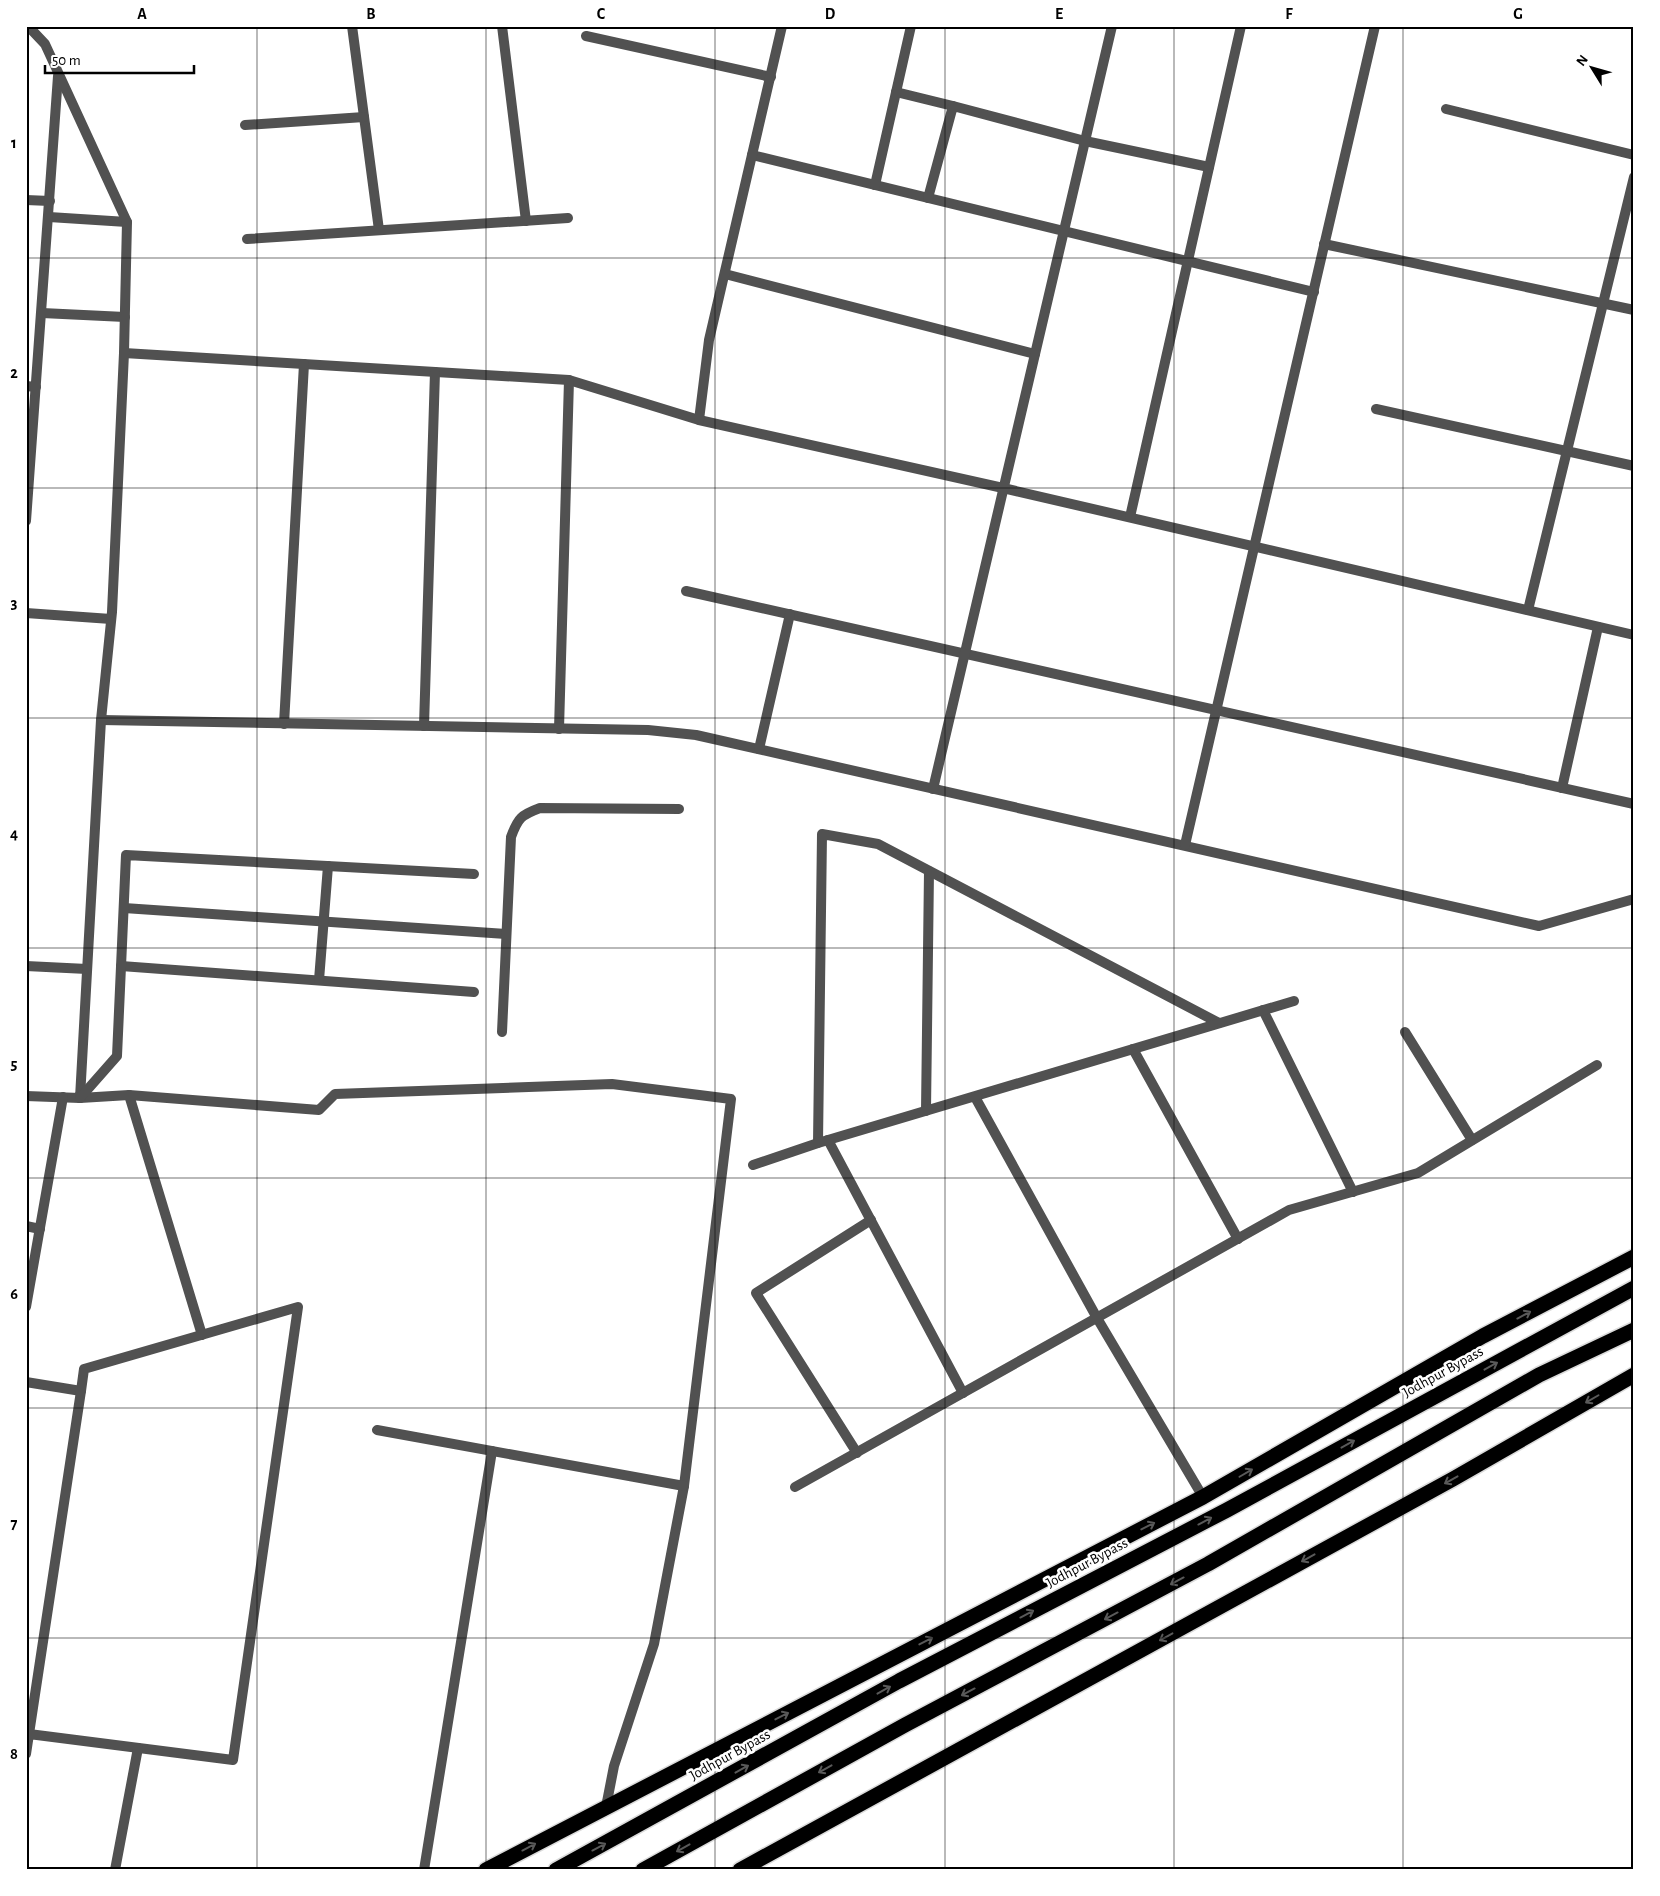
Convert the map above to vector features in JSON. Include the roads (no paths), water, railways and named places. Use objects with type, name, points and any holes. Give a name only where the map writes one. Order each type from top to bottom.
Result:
[{"type":"highway","points":[[486,1870],[1203,1497],[1483,1336],[1634,1257]]},
{"type":"highway","name":"Jodhpur Bypass","points":[[556,1870],[899,1681],[1131,1560],[1634,1288]]},
{"type":"highway","points":[[643,1870],[905,1725],[1154,1593],[1539,1376],[1634,1330]]},
{"type":"highway","points":[[740,1870],[1453,1479],[1634,1375]]},
{"type":"street","points":[[28,26],[45,44],[127,222],[124,353],[111,619],[101,720],[80,1098]]},
{"type":"street","points":[[352,26],[379,230]]},
{"type":"street","points":[[502,26],[526,221]]},
{"type":"street","points":[[699,420],[709,340],[782,26]]},
{"type":"street","points":[[875,185],[911,26]]},
{"type":"street","points":[[933,789],[1112,26]]},
{"type":"street","points":[[1130,517],[1241,26]]},
{"type":"street","points":[[1185,846],[1375,26]]},
{"type":"street","points":[[586,36],[770,77]]},
{"type":"street","points":[[26,522],[31,386],[42,313],[58,74]]},
{"type":"street","points":[[896,92],[1085,141],[1209,167]]},
{"type":"street","points":[[928,198],[953,106]]},
{"type":"street","points":[[1446,109],[1634,155]]},
{"type":"street","points":[[245,125],[364,117]]},
{"type":"street","points":[[752,155],[1314,292]]},
{"type":"street","points":[[1528,610],[1634,177]]},
{"type":"street","points":[[26,200],[50,201]]},
{"type":"street","points":[[49,217],[127,222]]},
{"type":"street","points":[[247,239],[568,218]]},
{"type":"street","points":[[1324,244],[1634,310]]},
{"type":"street","points":[[724,274],[1035,354]]},
{"type":"street","points":[[42,313],[125,317]]},
{"type":"street","points":[[124,353],[569,380],[699,420],[1130,517],[1634,635]]},
{"type":"street","points":[[284,724],[304,364]]},
{"type":"street","points":[[424,726],[435,372]]},
{"type":"street","points":[[560,729],[569,380]]},
{"type":"street","points":[[1376,408],[1634,466]]},
{"type":"street","points":[[686,590],[1634,804]]},
{"type":"street","points":[[26,613],[111,619]]},
{"type":"street","points":[[759,749],[790,614]]},
{"type":"street","points":[[1562,788],[1598,627]]},
{"type":"street","points":[[101,720],[648,730],[696,735],[1539,926],[1634,899]]},
{"type":"street","points":[[502,1032],[511,837],[516,823],[523,814],[540,808],[679,809]]},
{"type":"street","points":[[818,1144],[822,834],[878,844],[1219,1023]]},
{"type":"street","points":[[80,1098],[117,1056],[126,855],[474,874]]},
{"type":"street","points":[[319,980],[328,866]]},
{"type":"street","points":[[926,1111],[929,871]]},
{"type":"street","points":[[124,908],[506,934]]},
{"type":"street","points":[[26,966],[87,969]]},
{"type":"street","points":[[121,966],[474,992]]},
{"type":"street","points":[[753,1165],[828,1140],[1294,1001]]},
{"type":"street","points":[[1263,1010],[1353,1192]]},
{"type":"street","points":[[1405,1032],[1472,1140]]},
{"type":"street","points":[[1133,1049],[1238,1239]]},
{"type":"street","points":[[795,1487],[1289,1210],[1418,1173],[1597,1065]]},
{"type":"street","points":[[26,1096],[80,1098],[129,1095],[319,1110],[335,1094],[612,1084],[732,1099],[684,1486],[654,1644],[614,1766],[606,1807]]},
{"type":"street","points":[[129,1095],[202,1335]]},
{"type":"street","points":[[975,1096],[1098,1318],[1203,1497]]},
{"type":"street","points":[[26,1307],[63,1097]]},
{"type":"street","points":[[828,1140],[963,1393]]},
{"type":"street","points":[[857,1452],[756,1294],[871,1220]]},
{"type":"street","points":[[26,1226],[40,1229]]},
{"type":"street","points":[[26,1754],[29,1734],[81,1391],[84,1369],[298,1307],[233,1760],[29,1734]]},
{"type":"street","points":[[26,1382],[81,1391]]},
{"type":"street","points":[[377,1430],[684,1486]]},
{"type":"street","points":[[424,1870],[492,1451]]},
{"type":"street","points":[[115,1870],[138,1748]]}]
